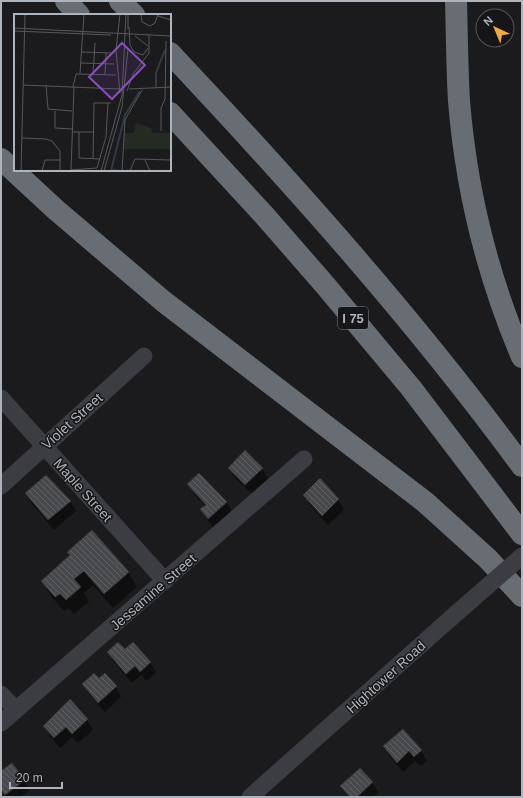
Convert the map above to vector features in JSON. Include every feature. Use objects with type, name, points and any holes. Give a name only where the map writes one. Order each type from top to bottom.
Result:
[{"type":"highway","points":[[66,1],[78,14]]},
{"type":"highway","points":[[120,1],[133,14]]},
{"type":"highway","points":[[456,1],[460,102],[469,173],[477,213],[493,276],[503,308],[522,357]]},
{"type":"highway","points":[[171,54],[317,213],[437,354],[522,466]]},
{"type":"highway","name":"I 75","points":[[171,114],[264,215],[325,285],[411,388],[522,534]]},
{"type":"highway","points":[[1,159],[54,209],[163,301],[426,502],[488,559],[522,596]]},
{"type":"street","name":"Violet Street","points":[[1,486],[144,356]]},
{"type":"street","name":"Maple Street","points":[[1,398],[166,581]]},
{"type":"street","name":"Jessamine Street","points":[[1,723],[166,581],[304,459]]},
{"type":"street","name":"Hightower Road","points":[[250,797],[522,556]]},
{"type":"street","points":[[1,694],[16,710]]},
{"type":"building","points":[[245,450],[263,468],[245,485],[228,468]]},
{"type":"building","points":[[199,473],[227,502],[208,519],[200,509],[206,505],[187,484]]},
{"type":"building","points":[[46,475],[71,501],[48,520],[25,493]]},
{"type":"building","points":[[320,478],[339,499],[322,516],[303,495]]},
{"type":"building","points":[[92,530],[129,572],[104,594],[84,571],[74,579],[81,587],[66,600],[60,594],[55,597],[41,581],[70,555],[67,552]]},
{"type":"building","points":[[118,642],[125,649],[133,642],[151,662],[140,672],[135,666],[126,674],[107,652]]},
{"type":"building","points":[[94,673],[99,678],[105,673],[117,686],[98,703],[82,684]]},
{"type":"building","points":[[70,699],[88,719],[72,734],[66,727],[54,738],[43,726]]},
{"type":"building","points":[[403,729],[422,750],[414,757],[409,751],[397,763],[383,746]]},
{"type":"building","points":[[12,763],[25,780],[5,795],[1,790],[1,771]]},
{"type":"building","points":[[360,768],[373,782],[357,797],[350,797],[340,786]]}]
